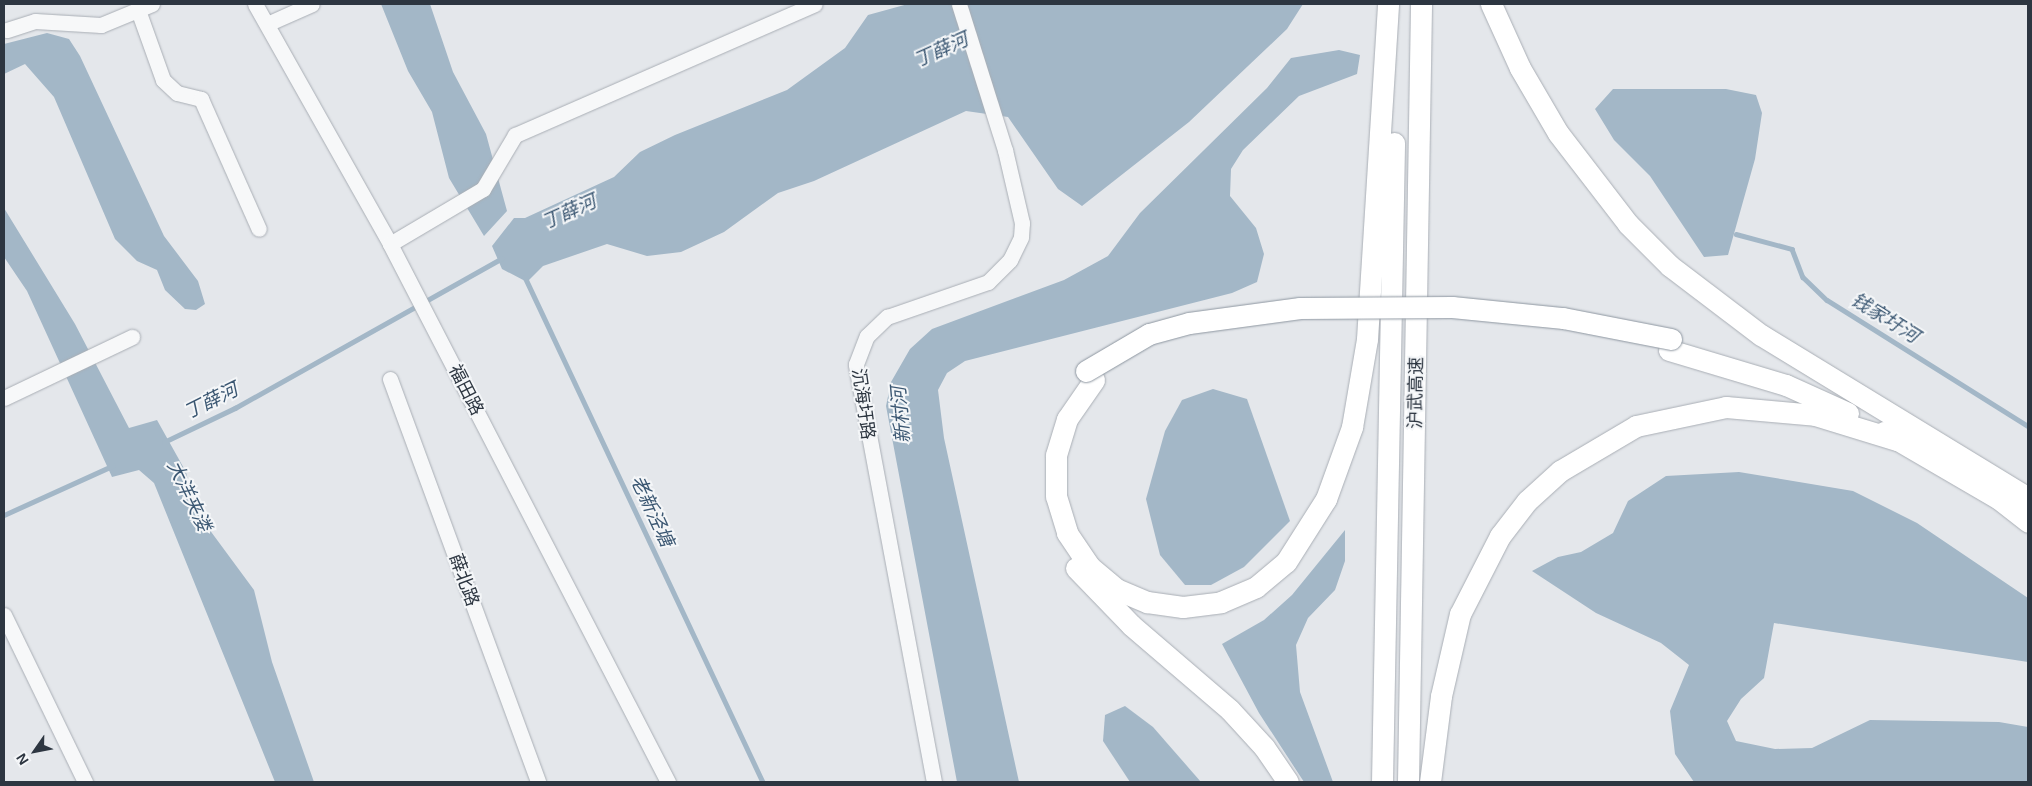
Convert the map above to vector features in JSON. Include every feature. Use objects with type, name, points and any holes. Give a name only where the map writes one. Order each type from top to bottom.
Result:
[{"type":"highway","points":[[1090,376],[1067,418],[1056,455],[1056,496],[1067,534],[1088,566],[1116,589],[1147,602],[1184,607],[1221,602],[1256,588],[1286,562],[1326,499],[1352,427],[1367,339],[1388,4]]},
{"type":"highway","name":"沪武高速","points":[[1382,782],[1395,71],[1394,4]]},
{"type":"highway","name":"沪武高速","points":[[1408,782],[1421,4]]},
{"type":"highway","points":[[1491,4],[1520,68],[1592,180],[1670,266],[1761,335],[1999,499],[2028,522]]},
{"type":"highway","points":[[1288,782],[1264,747],[1230,710],[1104,600],[1056,539],[1044,500],[1042,456],[1054,414],[1090,376],[1152,345],[1191,334],[1300,320],[1452,319],[1563,330],[1670,345],[1786,386],[1862,419],[1900,430],[2028,498]]},
{"type":"highway","points":[[1430,782],[1441,696],[1460,614],[1500,536],[1527,501],[1560,471],[1636,426],[1726,408],[1815,415],[1900,430]]},
{"type":"street","name":"福田路","points":[[255,4],[390,244],[668,782]]},
{"type":"street","points":[[267,24],[312,4]]},
{"type":"street","points":[[390,244],[483,189],[515,135],[815,4]]},
{"type":"street","name":"沉海圩路","points":[[934,782],[856,364],[867,336],[888,317],[988,282],[1010,260],[1022,223],[1004,150],[959,4]]},
{"type":"street","points":[[8,30],[35,21],[101,25],[145,7],[163,80],[177,94],[201,99],[260,229]]},
{"type":"street","points":[[4,398],[132,337]]},
{"type":"street","name":"薛北路","points":[[390,379],[538,782]]},
{"type":"street","points":[[4,616],[85,782]]},
{"type":"water","points":[[381,4],[430,4],[453,72],[486,134],[507,211],[484,236],[449,178],[432,112],[408,71]]},
{"type":"water","points":[[908,4],[1303,4],[1287,29],[1189,122],[1082,206],[1058,189],[1008,117],[966,111],[814,181],[778,193],[724,232],[681,252],[647,256],[607,244],[543,266],[527,282],[502,269],[492,246],[514,218],[525,218],[614,177],[640,152],[675,135],[787,90],[845,48],[868,15]]},
{"type":"water","points":[[47,33],[69,39],[80,56],[164,236],[198,281],[205,304],[196,310],[185,309],[165,290],[157,270],[137,261],[115,239],[54,97],[25,64],[4,74],[4,44]]},
{"type":"water","name":"新村河","points":[[1339,50],[1360,55],[1357,74],[1299,96],[1243,150],[1231,169],[1230,196],[1256,228],[1264,254],[1257,282],[1232,293],[965,361],[947,373],[938,390],[944,438],[1019,782],[957,782],[886,406],[891,382],[910,349],[932,329],[1064,280],[1108,256],[1140,213],[1267,88],[1291,58]]},
{"type":"water","points":[[1613,89],[1726,89],[1756,95],[1762,113],[1755,159],[1728,255],[1704,257],[1650,176],[1614,140],[1595,109]]},
{"type":"water","name":"大洋夹溇","points":[[4,208],[75,324],[129,428],[157,420],[186,472],[195,510],[254,590],[272,662],[314,782],[275,782],[154,483],[139,470],[112,477],[27,291],[4,257]]},
{"type":"water","points":[[1213,389],[1247,399],[1290,521],[1244,567],[1211,585],[1185,585],[1160,555],[1146,499],[1165,431],[1182,400]]},
{"type":"water","points":[[1739,472],[1853,491],[1917,523],[2028,598],[2028,662],[1774,623],[1764,678],[1741,699],[1727,721],[1736,741],[1775,749],[1812,748],[1870,720],[1999,722],[2028,727],[2028,782],[1694,782],[1675,754],[1670,711],[1689,665],[1661,643],[1596,613],[1532,571],[1558,557],[1581,552],[1613,533],[1628,501],[1666,476]]},
{"type":"water","points":[[1345,530],[1345,561],[1335,590],[1308,618],[1296,645],[1300,692],[1333,782],[1304,782],[1259,713],[1222,644],[1264,620],[1292,595]]},
{"type":"water","points":[[1125,706],[1153,727],[1201,782],[1130,782],[1103,741],[1105,715]]},
{"type":"waterway","name":"钱家圩河","points":[[1736,234],[1792,249],[1803,277],[1827,300],[2028,426]]},
{"type":"waterway","name":"丁薛河","points":[[164,442],[235,408],[502,258]]},
{"type":"waterway","name":"老新泾塘","points":[[525,277],[763,782]]},
{"type":"waterway","name":"丁薛河","points":[[4,515],[112,466]]}]
